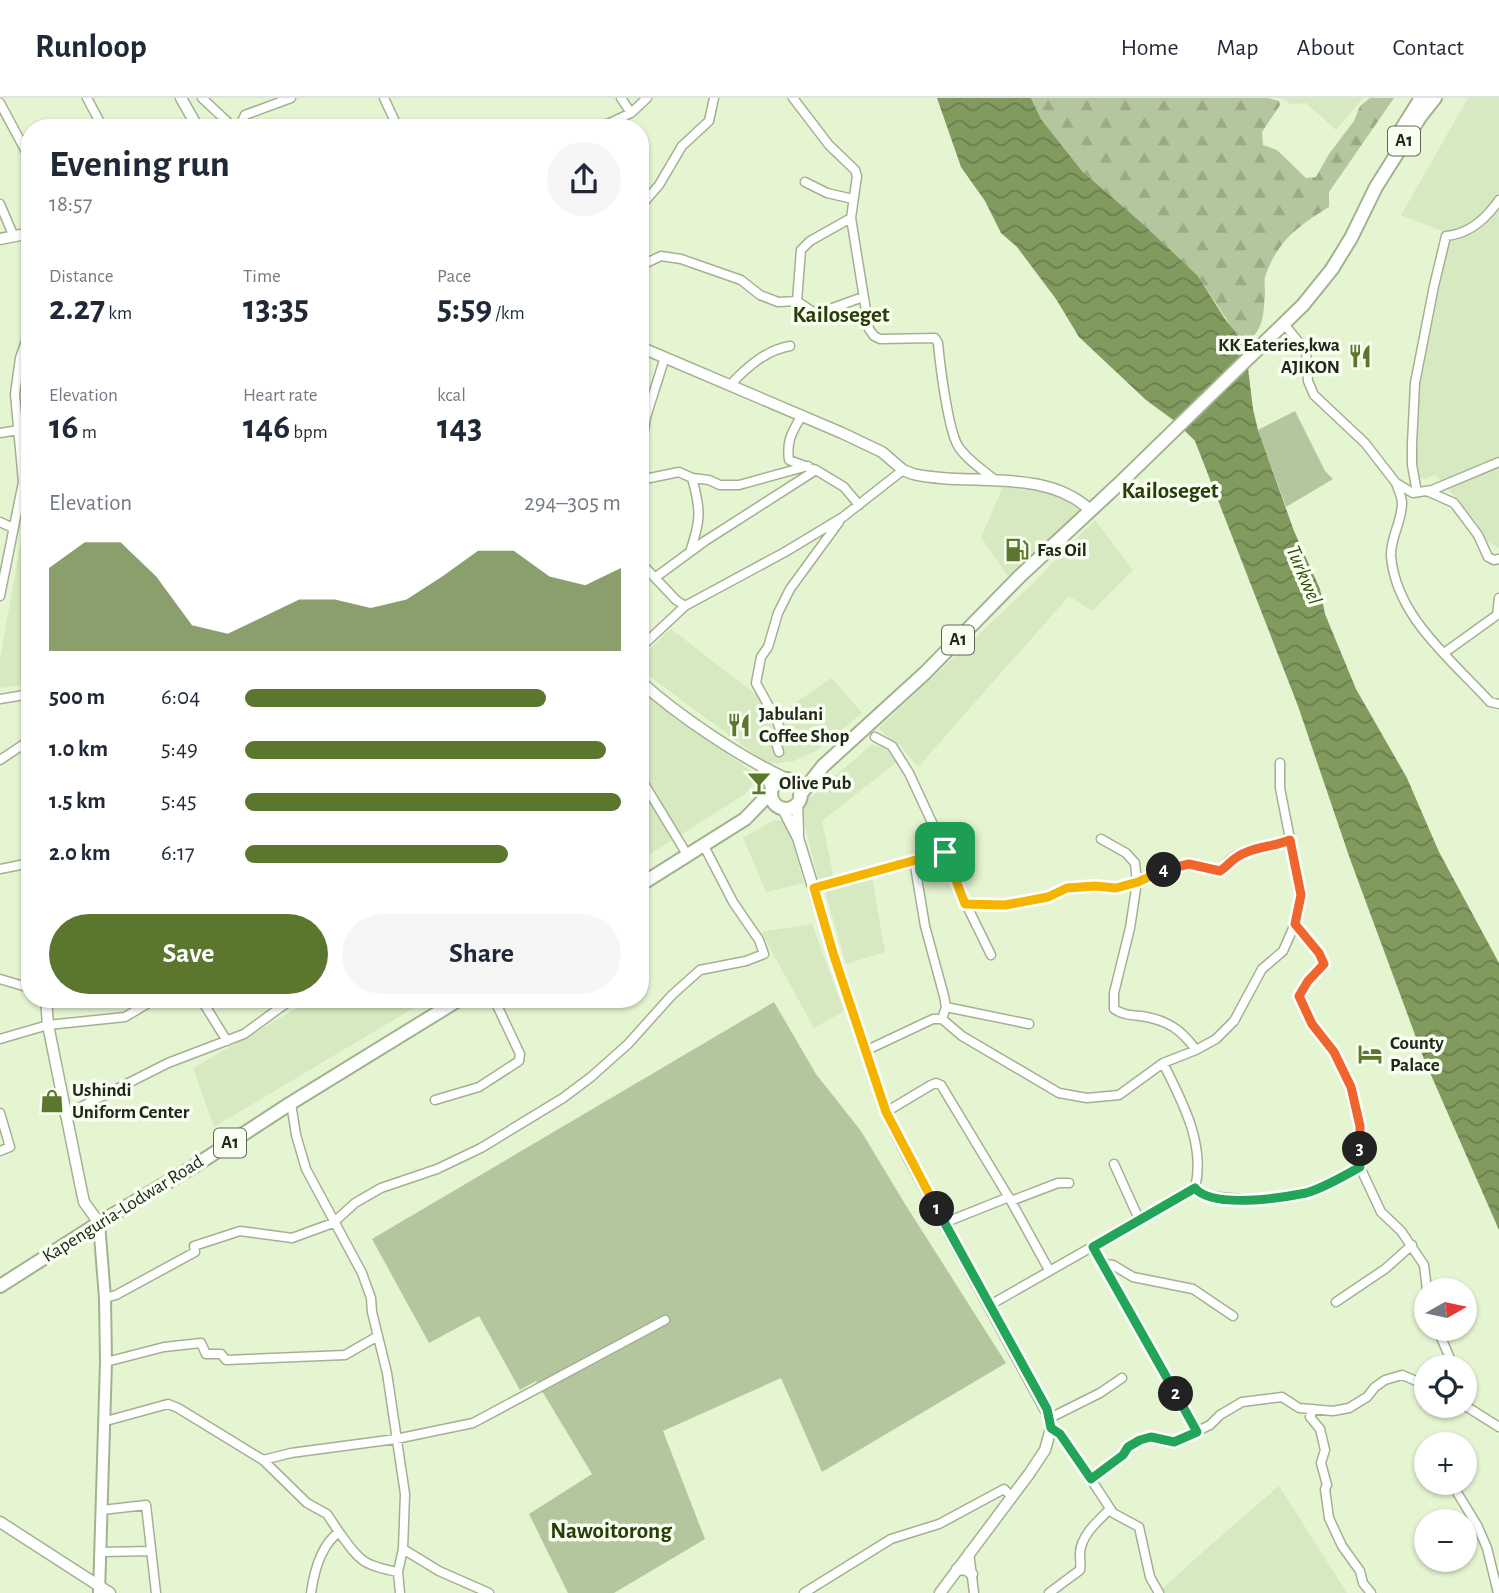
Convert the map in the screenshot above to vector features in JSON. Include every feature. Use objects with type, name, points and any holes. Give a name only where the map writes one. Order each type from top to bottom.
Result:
[{"type":"highway","name":"A1","points":[[799,799],[823,766],[925,673],[1019,577],[1303,305],[1332,269],[1351,238],[1376,187],[1390,150],[1421,98]]},
{"type":"highway","name":"A1","points":[[1376,187],[1435,98]]},
{"type":"highway","name":"A1","points":[[787,778],[823,766]]},
{"type":"highway","points":[[649,880],[745,819],[778,782],[787,778],[797,784],[799,799],[789,808],[745,819]]},
{"type":"highway","points":[[772,790],[773,804],[781,808]]},
{"type":"highway","name":"Kapenguria-Lodwar Road","points":[[0,1286],[445,1008]]},
{"type":"main road","points":[[99,1223],[105,1298],[106,1362],[99,1590]]},
{"type":"street","points":[[87,98],[98,119]]},
{"type":"street","points":[[181,98],[193,119]]},
{"type":"street","points":[[202,98],[226,119]]},
{"type":"street","points":[[243,119],[245,115],[291,98]]},
{"type":"street","points":[[384,98],[394,119]]},
{"type":"street","points":[[621,98],[631,113]]},
{"type":"street","points":[[618,119],[631,113],[647,98]]},
{"type":"street","points":[[649,197],[682,146],[709,121],[713,98]]},
{"type":"street","points":[[793,98],[829,145],[858,176],[851,218],[867,323],[874,337],[930,337],[936,340],[957,443],[966,457],[995,480]]},
{"type":"street","points":[[0,103],[21,142]]},
{"type":"street","points":[[805,182],[853,199]]},
{"type":"street","points":[[1417,492],[1412,465],[1415,383],[1446,236],[1468,230],[1487,216],[1499,200]]},
{"type":"street","points":[[0,204],[14,237]]},
{"type":"street","points":[[797,301],[801,250],[810,241],[851,218]]},
{"type":"street","points":[[0,239],[21,235]]},
{"type":"street","points":[[649,262],[661,256],[681,258],[741,280],[760,295],[778,302],[797,301],[816,314],[863,297]]},
{"type":"street","points":[[1284,324],[1306,351],[1308,381],[1314,395],[1365,443],[1396,482],[1413,493],[1427,491],[1499,462]]},
{"type":"street","points":[[730,385],[748,367],[769,353],[790,346]]},
{"type":"street","points":[[649,351],[882,452],[903,470],[923,477],[995,480],[1033,485],[1064,492],[1090,510]]},
{"type":"street","points":[[21,355],[15,394],[21,461]]},
{"type":"street","points":[[649,400],[665,357]]},
{"type":"street","points":[[802,415],[789,436],[789,460],[812,468],[845,487],[859,505]]},
{"type":"street","points":[[0,433],[18,430]]},
{"type":"street","points":[[649,478],[679,472],[720,485],[739,485],[812,468]]},
{"type":"street","points":[[656,577],[812,468]]},
{"type":"street","points":[[649,640],[685,606],[843,517],[903,470]]},
{"type":"street","points":[[690,552],[699,525],[699,503],[692,478]]},
{"type":"street","points":[[1396,482],[1402,503],[1391,541],[1395,579],[1400,594],[1410,611],[1444,653],[1490,702],[1499,704]]},
{"type":"street","points":[[0,596],[2,568],[21,491]]},
{"type":"street","points":[[1427,491],[1454,503],[1478,535],[1488,557],[1499,559]]},
{"type":"street","points":[[779,752],[778,723],[756,683],[761,657],[768,648],[778,614],[790,589],[843,517]]},
{"type":"street","points":[[0,522],[13,527]]},
{"type":"street","points":[[649,570],[685,606]]},
{"type":"street","points":[[1444,653],[1497,615],[1499,598]]},
{"type":"street","points":[[649,688],[762,767],[787,778]]},
{"type":"street","points":[[0,699],[21,696]]},
{"type":"street","points":[[875,737],[892,746],[916,787],[965,904],[990,955]]},
{"type":"street","points":[[0,761],[21,746]]},
{"type":"street","points":[[865,1051],[933,1019],[943,1019],[962,1036],[1059,1093],[1074,1097],[1101,1097],[1119,1095],[1163,1063],[1196,1050],[1216,1038],[1234,1021],[1262,969],[1283,951],[1295,924],[1301,895],[1280,788],[1280,763]]},
{"type":"street","points":[[762,767],[772,790]]},
{"type":"street","points":[[649,792],[688,856]]},
{"type":"street","points":[[798,838],[799,799]]},
{"type":"street","points":[[781,808],[798,838],[886,1112],[1051,1423],[1110,1509],[1119,1518],[1135,1523],[1141,1530],[1148,1568],[1159,1593]]},
{"type":"street","points":[[1101,839],[1126,853],[1135,863],[1138,882],[1114,993],[1114,1009],[1122,1014],[1167,1022],[1187,1038],[1196,1050]]},
{"type":"street","points":[[965,904],[1005,905],[1048,897],[1067,888],[1116,888],[1189,864],[1220,871],[1231,859],[1248,851],[1290,840]]},
{"type":"street","points":[[105,1298],[195,1252],[194,1246],[240,1231],[292,1238],[332,1223],[355,1203],[381,1188],[452,1162],[481,1148],[563,1098],[591,1077],[628,1045],[672,995],[700,970],[746,961],[764,954],[759,940],[733,902],[704,846]]},
{"type":"street","points":[[814,888],[945,852]]},
{"type":"street","points":[[914,860],[925,926],[946,1007],[943,1019]]},
{"type":"street","points":[[0,869],[21,865]]},
{"type":"street","points":[[1295,924],[1319,953],[1324,964],[1308,981],[1299,996],[1312,1024],[1334,1052],[1351,1087],[1360,1126],[1360,1167],[1381,1212],[1412,1245],[1424,1265],[1426,1278]]},
{"type":"street","points":[[0,979],[21,985]]},
{"type":"street","points":[[946,1007],[1029,1024]]},
{"type":"street","points":[[47,1008],[65,1115],[84,1202],[99,1223]]},
{"type":"street","points":[[0,1039],[48,1026],[125,1017],[140,1008]]},
{"type":"street","points":[[207,1008],[227,1041]]},
{"type":"street","points":[[65,1115],[168,1063],[227,1041],[254,1027],[280,1008]]},
{"type":"street","points":[[435,1100],[479,1087],[519,1061],[520,1054],[498,1008]]},
{"type":"street","points":[[990,1305],[1195,1188],[1199,1172],[1195,1140],[1184,1108],[1163,1063]]},
{"type":"street","points":[[886,1112],[931,1085],[941,1085],[1010,1199],[1049,1270]]},
{"type":"street","points":[[291,1103],[296,1135],[306,1169],[332,1223],[368,1286],[387,1373],[405,1494],[403,1549],[398,1572],[400,1593]]},
{"type":"street","points":[[0,1113],[10,1147],[0,1152]]},
{"type":"street","points":[[1114,1164],[1139,1219]]},
{"type":"street","points":[[1195,1188],[1201,1195],[1251,1200],[1308,1193],[1360,1167]]},
{"type":"street","points":[[944,1223],[1058,1182],[1069,1183]]},
{"type":"street","points":[[1336,1302],[1385,1269],[1412,1245]]},
{"type":"street","points":[[1093,1247],[1197,1432]]},
{"type":"street","points":[[1104,1264],[1113,1265],[1133,1277],[1193,1289],[1233,1316]]},
{"type":"street","points":[[263,1460],[291,1453],[396,1439],[474,1423],[665,1320]]},
{"type":"street","points":[[106,1362],[164,1347],[201,1343],[206,1354],[220,1354],[226,1360],[345,1355],[378,1336]]},
{"type":"street","points":[[1091,1479],[1140,1440],[1151,1437],[1174,1442],[1210,1425],[1220,1415],[1242,1402],[1282,1397],[1299,1408],[1333,1411],[1349,1408],[1367,1397],[1385,1380],[1402,1375],[1414,1380]]},
{"type":"street","points":[[940,1593],[1045,1450],[1051,1423],[1122,1378]]},
{"type":"street","points":[[106,1421],[168,1404],[178,1408],[263,1460],[307,1503],[327,1514],[359,1559],[368,1565],[398,1572]]},
{"type":"street","points":[[1313,1409],[1310,1417],[1320,1429],[1325,1450],[1321,1463],[1327,1485],[1325,1489],[1329,1518],[1342,1546],[1360,1571],[1363,1583],[1371,1593]]},
{"type":"street","points":[[1477,1413],[1499,1427]]},
{"type":"street","points":[[804,1593],[891,1539],[939,1524],[1004,1489],[1012,1497]]},
{"type":"street","points":[[1459,1495],[1487,1548],[1497,1593]]},
{"type":"street","points":[[102,1510],[146,1505],[156,1593]]},
{"type":"street","points":[[1049,1593],[1080,1570],[1084,1539],[1110,1509]]},
{"type":"street","points":[[0,1522],[99,1590],[110,1593]]},
{"type":"street","points":[[310,1593],[313,1576],[323,1553],[330,1539],[339,1532]]},
{"type":"street","points":[[403,1549],[439,1571],[489,1593]]},
{"type":"street","points":[[101,1552],[151,1551]]},
{"type":"street","points":[[969,1552],[974,1593]]},
{"type":"street","points":[[957,1569],[967,1570],[972,1574]]},
{"type":"shaded area","points":[[1280,98],[1363,98],[1336,130],[1306,103],[1291,104]]},
{"type":"shaded area","points":[[1468,98],[1499,98],[1499,548],[1486,541],[1475,520],[1436,475],[1425,479],[1419,477],[1415,456],[1414,417],[1450,234],[1401,215]]},
{"type":"shaded area","points":[[1003,487],[1062,494],[1085,512],[1011,581],[981,537]]},
{"type":"shaded area","points":[[1095,520],[1133,570],[1092,611],[1069,596],[918,767],[899,744],[895,746],[879,728],[1029,587]]},
{"type":"shaded area","points":[[21,544],[21,685],[0,688],[0,659]]},
{"type":"shaded area","points":[[671,629],[780,713],[832,678],[862,713],[816,751],[794,761],[768,764],[649,676],[649,650]]},
{"type":"shaded area","points":[[649,697],[759,777],[745,794],[649,855]]},
{"type":"shaded area","points":[[871,745],[888,747],[897,762],[822,821],[834,880],[819,883],[801,810],[804,803]]},
{"type":"shaded area","points":[[774,820],[786,821],[804,883],[766,892],[743,838]]},
{"type":"shaded area","points":[[872,876],[885,952],[846,964],[824,888]]},
{"type":"shaded area","points":[[812,924],[844,1011],[814,1028],[761,932]]},
{"type":"shaded area","points":[[297,1008],[414,1008],[214,1127],[193,1068]]},
{"type":"shaded area","points":[[1279,1486],[1347,1593],[1158,1593],[1206,1549]]},
{"type":"green space","points":[[1031,98],[1268,98],[1279,101],[1280,105],[1262,132],[1263,145],[1277,150],[1306,178],[1316,177],[1329,154],[1354,121],[1360,106],[1370,98],[1394,98],[1329,192],[1329,207],[1298,228],[1282,244],[1265,277],[1261,322],[1244,346],[1198,276],[1082,171],[1041,119]]},
{"type":"green space","points":[[1295,411],[1325,471],[1333,479],[1286,507],[1258,430]]},
{"type":"green space","points":[[774,1002],[816,1074],[861,1131],[1006,1363],[822,1472],[781,1378],[663,1431],[705,1539],[614,1593],[568,1593],[529,1514],[592,1474],[536,1381],[520,1390],[479,1316],[429,1343],[372,1239]]},
{"type":"water","name":"Turkwel","points":[[937,98],[1031,98],[1041,119],[1082,171],[1198,276],[1225,319],[1242,340],[1258,430],[1294,531],[1320,589],[1325,614],[1356,689],[1407,778],[1439,852],[1499,963],[1499,1230],[1424,1059],[1350,859],[1298,706],[1195,441],[1176,422],[1146,400],[1079,337],[1056,299],[1017,247],[1001,233],[985,201],[961,167]]},
{"type":"place","name":"KK Eateries,kwa AJIKON","points":[[1360,356]]},
{"type":"place","name":"Fas Oil","points":[[1017,550]]},
{"type":"place","name":"Jabulani Coffee Shop","points":[[739,725]]},
{"type":"place","name":"Olive Pub","points":[[759,783]]},
{"type":"place","name":"County Palace","points":[[1370,1054]]},
{"type":"place","name":"Ushindi Uniform Center","points":[[52,1101]]},
{"type":"district","name":"Kailoseget","points":[[841,315]]},
{"type":"district","name":"Kailoseget","points":[[1170,491]]},
{"type":"district","name":"Nawoitorong","points":[[611,1531]]},
{"type":"route","points":[[1290,840],[1301,895],[1295,924],[1319,953],[1324,964],[1308,981],[1299,996],[1308,1010],[1312,1024],[1334,1052],[1351,1087],[1360,1126],[1360,1167],[1308,1193],[1251,1200],[1227,1199],[1201,1195],[1195,1188],[1093,1247],[1197,1432],[1174,1442],[1146,1437],[1128,1447],[1123,1455],[1091,1479],[1068,1444],[1051,1428],[1047,1409],[886,1112],[814,888],[945,852],[965,904],[992,907],[1048,897],[1067,888],[1116,888],[1189,864],[1220,871],[1231,859],[1248,851],[1290,840]]}]
